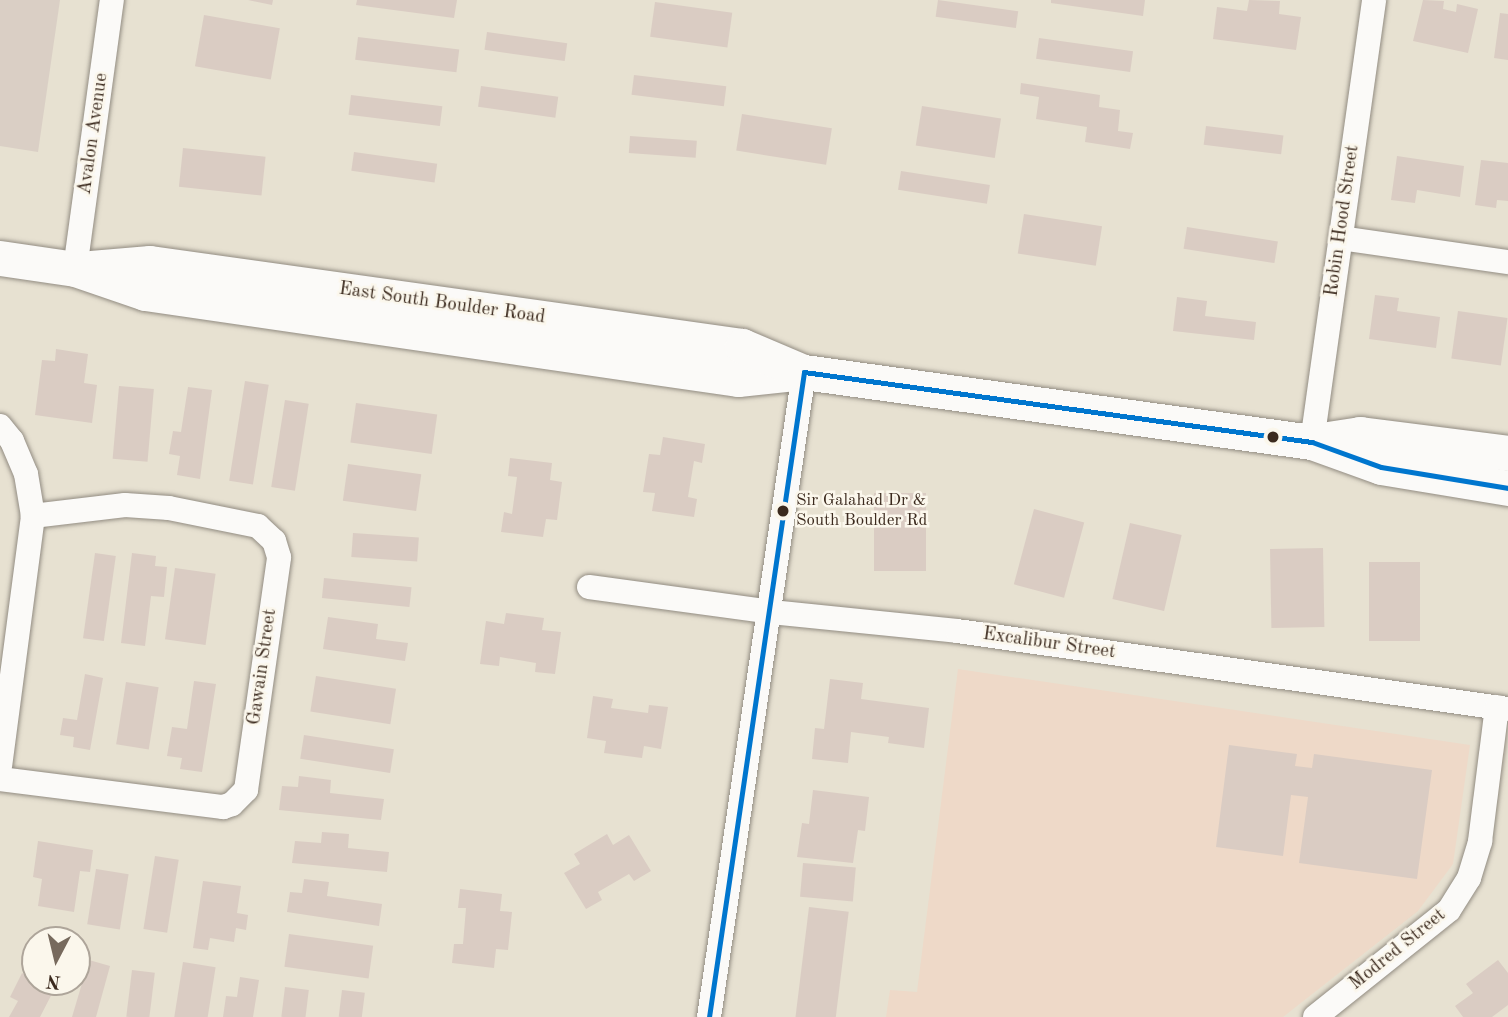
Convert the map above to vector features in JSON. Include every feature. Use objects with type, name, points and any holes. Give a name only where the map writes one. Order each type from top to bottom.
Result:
[{"type":"main road","name":"East South Boulder Road","points":[[0,258],[75,269],[145,293],[738,379],[804,372],[1312,442],[1381,467],[1508,488]]},
{"type":"main road","name":"East South Boulder Road","points":[[1312,442],[1360,434],[1508,453]]},
{"type":"street","name":"Avalon Avenue","points":[[75,269],[112,0]]},
{"type":"street","name":"Robin Hood Street","points":[[1312,442],[1374,0]]},
{"type":"street","points":[[1341,238],[1508,261]]},
{"type":"street","points":[[709,1017],[771,612],[804,372]]},
{"type":"street","points":[[0,426],[12,441],[26,474],[33,516],[9,634],[0,765]]},
{"type":"street","name":"Gawain Street","points":[[0,779],[223,807],[232,804],[246,790],[279,557],[274,541],[258,526],[169,509],[125,505],[33,516]]},
{"type":"street","name":"Excalibur Street","points":[[589,587],[771,612],[957,631],[1503,708]]},
{"type":"street","name":"Modred Street","points":[[1315,1017],[1449,910],[1469,878],[1480,841],[1503,708]]},
{"type":"shaded area","points":[[0,0],[60,0],[38,152],[0,146]]},
{"type":"shaded area","points":[[958,669],[1470,745],[1453,864],[1418,911],[1283,1017],[886,1017],[890,990],[917,992]]},
{"type":"building","points":[[248,0],[273,0],[272,5]]},
{"type":"building","points":[[357,0],[457,0],[454,18],[356,5]]},
{"type":"building","points":[[938,0],[1018,11],[1016,28],[936,17]]},
{"type":"building","points":[[1051,0],[1145,0],[1143,16],[1051,3]]},
{"type":"building","points":[[1249,0],[1280,1],[1279,14],[1301,17],[1296,50],[1213,39],[1217,7],[1247,11]]},
{"type":"building","points":[[1423,0],[1444,1],[1443,9],[1456,12],[1457,4],[1478,9],[1468,53],[1413,41]]},
{"type":"building","points":[[655,2],[732,13],[727,48],[650,37]]},
{"type":"building","points":[[1500,13],[1508,14],[1508,60],[1494,58]]},
{"type":"building","points":[[204,15],[280,28],[271,80],[195,66]]},
{"type":"building","points":[[487,32],[567,43],[565,61],[484,50]]},
{"type":"building","points":[[358,37],[459,49],[456,72],[355,60]]},
{"type":"building","points":[[1039,38],[1133,51],[1130,72],[1036,59]]},
{"type":"building","points":[[634,75],[726,86],[724,106],[632,95]]},
{"type":"building","points":[[1021,83],[1100,95],[1099,107],[1120,110],[1118,131],[1133,133],[1130,149],[1085,142],[1087,127],[1036,119],[1039,97],[1020,94]]},
{"type":"building","points":[[481,86],[558,97],[555,118],[478,107]]},
{"type":"building","points":[[351,95],[442,106],[440,126],[349,115]]},
{"type":"building","points":[[922,106],[1001,119],[995,158],[916,146]]},
{"type":"building","points":[[742,114],[832,128],[826,165],[736,151]]},
{"type":"building","points":[[1206,126],[1283,136],[1281,154],[1204,145]]},
{"type":"building","points":[[630,136],[697,141],[696,158],[629,153]]},
{"type":"building","points":[[183,148],[266,157],[261,195],[179,187]]},
{"type":"building","points":[[354,152],[437,164],[435,183],[351,171]]},
{"type":"building","points":[[1397,156],[1464,166],[1460,197],[1417,190],[1415,203],[1391,200]]},
{"type":"building","points":[[1481,160],[1508,163],[1508,201],[1497,200],[1496,208],[1475,205]]},
{"type":"building","points":[[901,171],[990,185],[987,204],[898,190]]},
{"type":"building","points":[[1024,214],[1102,226],[1096,266],[1018,254]]},
{"type":"building","points":[[1187,227],[1278,241],[1274,263],[1184,249]]},
{"type":"building","points":[[1375,295],[1399,298],[1397,311],[1440,317],[1436,348],[1369,339]]},
{"type":"building","points":[[1177,297],[1207,301],[1205,316],[1256,322],[1254,340],[1173,331]]},
{"type":"building","points":[[1458,311],[1508,318],[1501,365],[1451,359]]},
{"type":"building","points":[[56,349],[88,354],[84,383],[97,385],[92,423],[35,415],[42,360],[55,361]]},
{"type":"building","points":[[245,381],[269,385],[253,485],[229,481]]},
{"type":"building","points":[[119,386],[154,389],[148,462],[113,459]]},
{"type":"building","points":[[188,387],[212,390],[200,479],[177,475],[180,456],[169,454],[173,431],[181,432]]},
{"type":"building","points":[[285,400],[309,404],[295,491],[271,487]]},
{"type":"building","points":[[356,403],[437,414],[432,454],[350,443]]},
{"type":"building","points":[[663,437],[705,444],[702,463],[694,461],[688,497],[697,499],[694,517],[652,511],[655,493],[643,492],[649,454],[660,455]]},
{"type":"building","points":[[510,458],[552,463],[550,480],[562,482],[557,520],[546,519],[543,537],[501,532],[504,512],[512,514],[517,477],[508,476]]},
{"type":"building","points":[[348,464],[421,474],[416,511],[343,501]]},
{"type":"building","points":[[874,493],[926,493],[926,571],[874,571]]},
{"type":"building","points":[[1034,509],[1084,522],[1064,598],[1014,584]]},
{"type":"building","points":[[1130,523],[1182,535],[1164,611],[1112,599]]},
{"type":"building","points":[[353,533],[419,538],[417,562],[351,557]]},
{"type":"building","points":[[1323,548],[1324,627],[1271,628],[1270,549]]},
{"type":"building","points":[[95,553],[116,556],[104,641],[83,638]]},
{"type":"building","points":[[132,553],[156,556],[155,566],[167,567],[164,597],[151,596],[145,646],[121,643]]},
{"type":"building","points":[[1369,562],[1420,562],[1420,641],[1369,641]]},
{"type":"building","points":[[175,568],[216,574],[206,645],[165,639]]},
{"type":"building","points":[[324,578],[412,587],[409,607],[322,598]]},
{"type":"building","points":[[506,613],[544,618],[542,630],[561,632],[555,674],[535,672],[536,663],[500,657],[499,666],[480,664],[486,621],[504,624]]},
{"type":"building","points":[[328,617],[378,624],[376,639],[408,643],[405,661],[323,649]]},
{"type":"building","points":[[85,674],[103,678],[90,750],[73,747],[74,737],[60,735],[63,718],[77,720]]},
{"type":"building","points":[[316,676],[396,689],[390,724],[310,712]]},
{"type":"building","points":[[830,679],[863,683],[861,699],[929,708],[924,748],[888,743],[889,737],[851,732],[848,763],[812,759],[815,728],[824,729]]},
{"type":"building","points":[[194,681],[216,684],[202,772],[180,769],[182,758],[167,756],[172,727],[187,729]]},
{"type":"building","points":[[126,682],[159,687],[149,749],[116,744]]},
{"type":"building","points":[[593,696],[613,699],[611,708],[648,713],[649,705],[668,707],[661,749],[644,746],[642,758],[604,753],[606,741],[587,738]]},
{"type":"building","points":[[304,735],[394,749],[390,773],[300,759]]},
{"type":"building","points":[[1229,745],[1297,754],[1295,766],[1312,768],[1314,754],[1432,770],[1417,879],[1299,863],[1308,797],[1291,795],[1283,856],[1216,847]]},
{"type":"building","points":[[299,776],[331,780],[330,793],[384,799],[381,820],[279,810],[282,786],[298,787]]},
{"type":"building","points":[[813,790],[869,797],[865,831],[858,830],[853,863],[797,857],[802,823],[809,824]]},
{"type":"building","points":[[322,832],[349,834],[348,848],[389,852],[387,872],[292,863],[295,841],[321,843]]},
{"type":"building","points":[[607,834],[613,845],[629,835],[651,871],[634,881],[629,874],[598,892],[602,900],[586,909],[564,873],[580,864],[574,854]]},
{"type":"building","points":[[38,841],[93,850],[90,872],[80,871],[74,912],[38,906],[42,879],[33,877]]},
{"type":"building","points":[[155,856],[179,860],[167,933],[143,929]]},
{"type":"building","points":[[803,863],[856,868],[853,901],[800,897]]},
{"type":"building","points":[[96,869],[129,874],[120,929],[87,924]]},
{"type":"building","points":[[304,879],[329,882],[327,896],[382,904],[379,926],[287,912],[290,892],[302,893]]},
{"type":"building","points":[[203,881],[241,886],[237,913],[248,915],[246,930],[236,928],[234,942],[210,938],[208,950],[193,948]]},
{"type":"building","points":[[460,889],[502,894],[500,911],[512,912],[508,950],[496,949],[494,968],[452,963],[454,944],[463,944],[466,908],[458,908]]},
{"type":"building","points":[[809,907],[849,912],[836,1017],[795,1017]]},
{"type":"building","points":[[289,934],[373,946],[369,979],[284,967]]},
{"type":"building","points":[[1498,960],[1508,973],[1508,1005],[1492,1017],[1463,1017],[1455,1006],[1473,993],[1466,984]]},
{"type":"building","points":[[91,961],[110,966],[96,1017],[72,1017],[78,996],[91,996]]},
{"type":"building","points":[[183,962],[216,967],[208,1017],[174,1017]]},
{"type":"building","points":[[132,970],[155,973],[149,1017],[126,1017]]},
{"type":"building","points":[[21,975],[21,996],[51,996],[40,1017],[9,1017],[18,1001],[10,997]]},
{"type":"building","points":[[240,977],[259,980],[253,1017],[223,1017],[226,996],[237,997]]},
{"type":"building","points":[[285,987],[309,990],[305,1017],[281,1017]]},
{"type":"building","points":[[342,990],[365,993],[362,1017],[339,1017]]},
{"type":"transit line","points":[[709,1017],[804,372],[1312,442],[1381,467],[1508,488]]},
{"type":"place","name":"Sir Galahad Dr & South Boulder Rd","points":[[783,511]]}]
